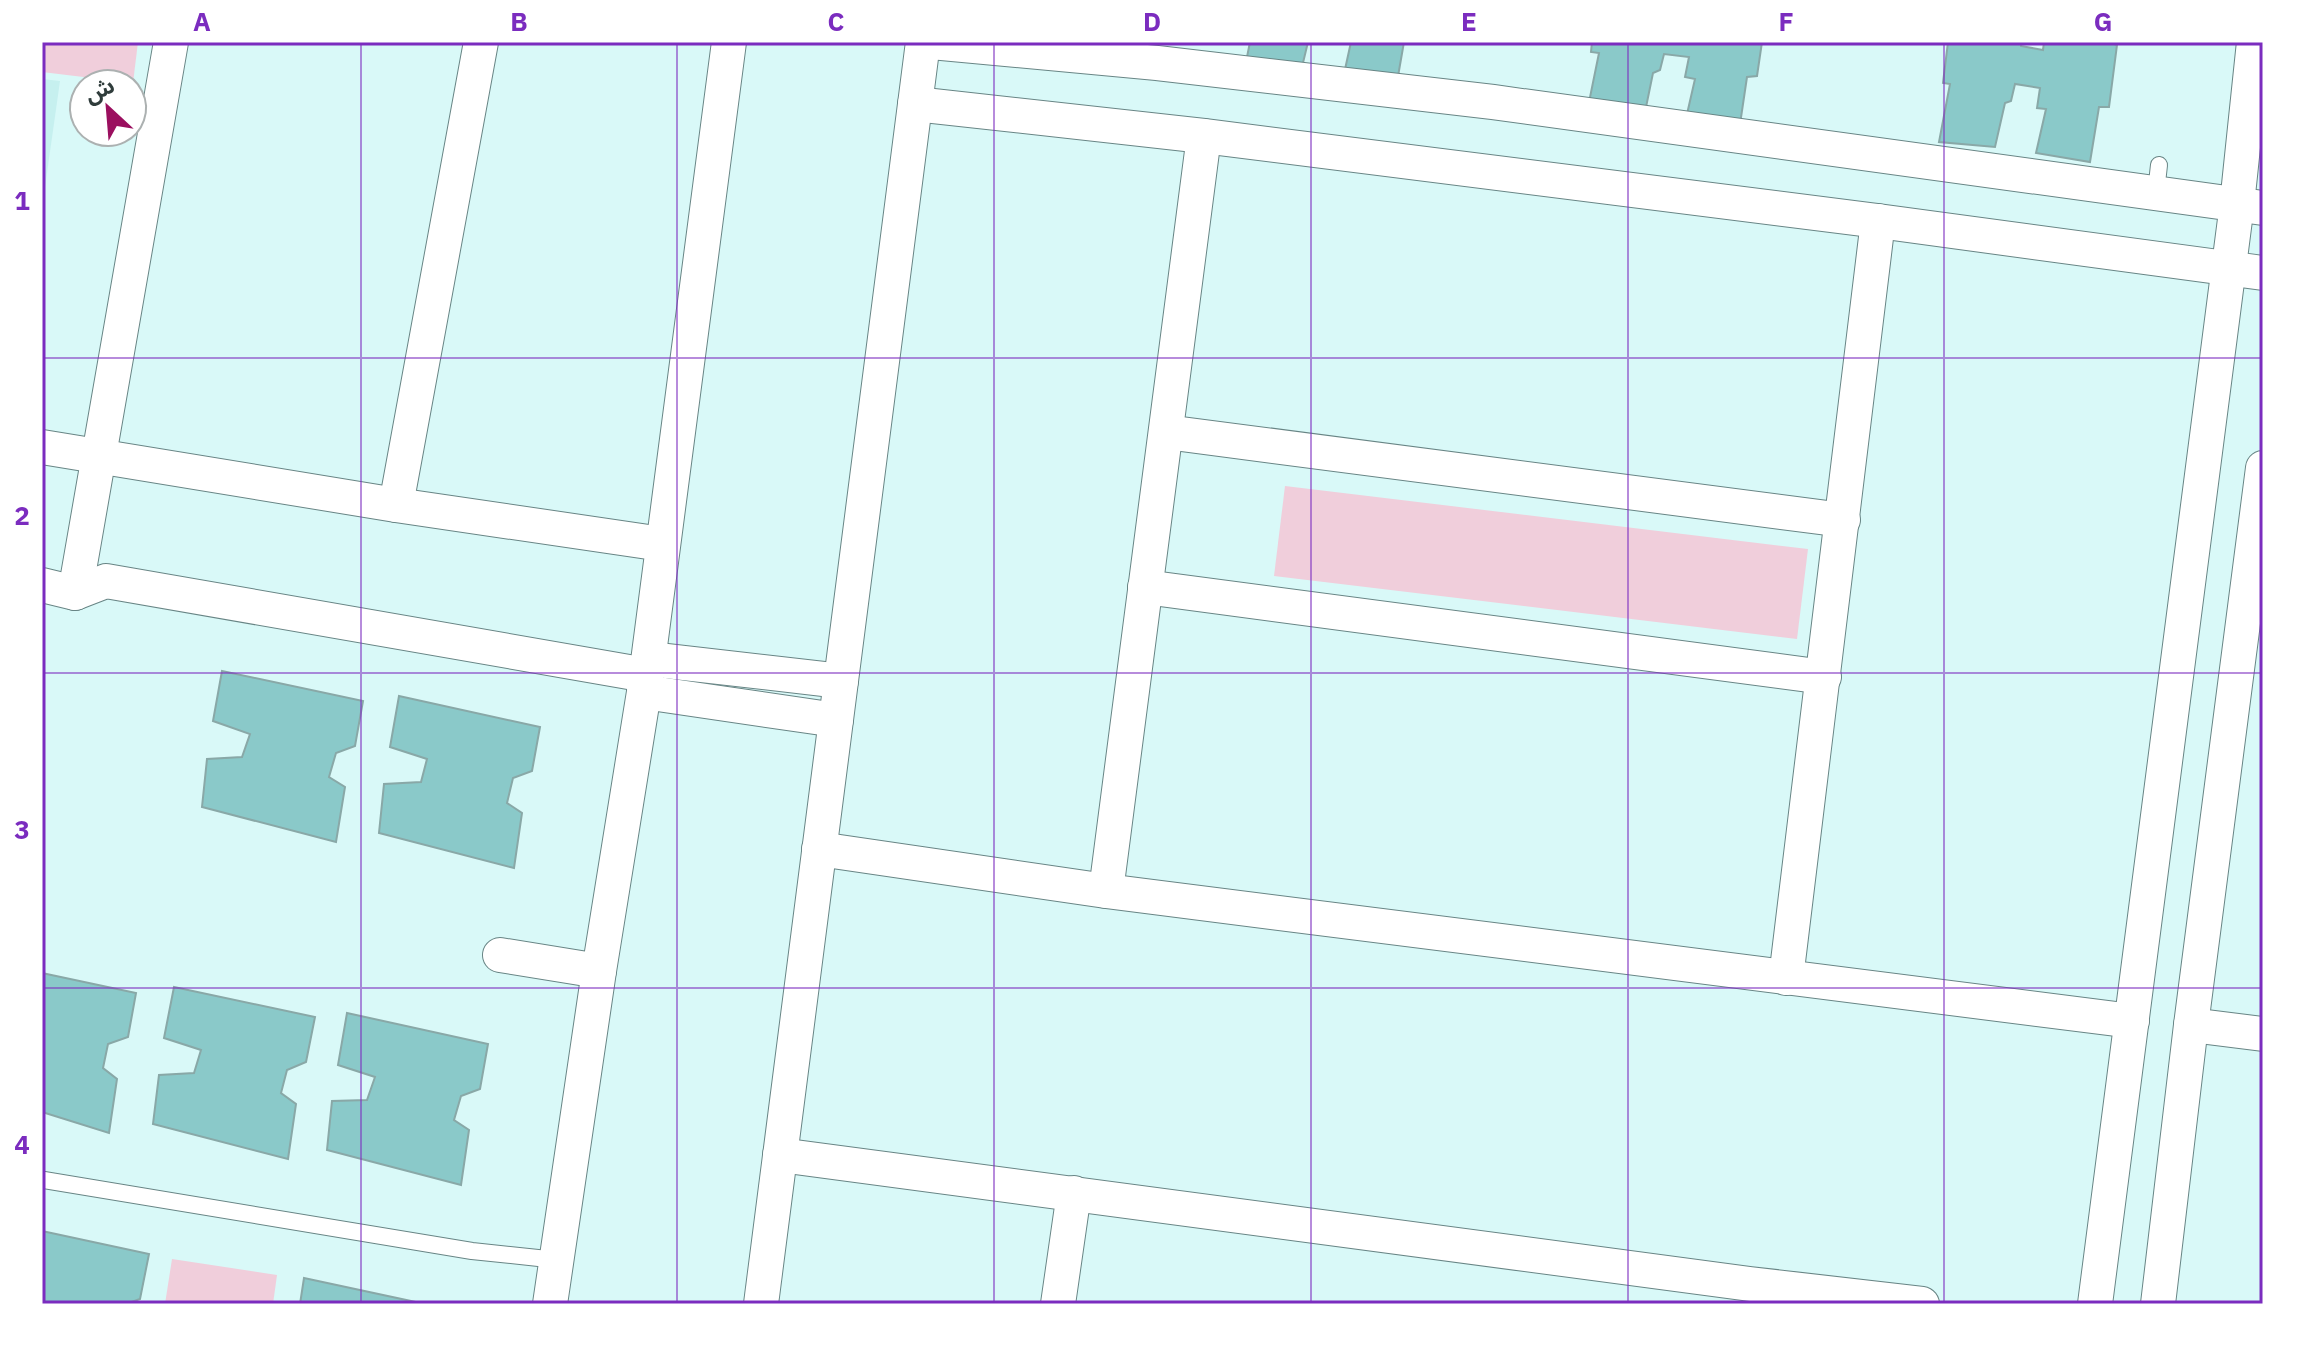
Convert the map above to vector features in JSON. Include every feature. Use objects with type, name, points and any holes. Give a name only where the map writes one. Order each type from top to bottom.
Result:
[{"type":"street","points":[[75,593],[171,42]]},
{"type":"street","points":[[396,505],[481,42]]},
{"type":"street","points":[[550,1304],[646,675],[729,42]]},
{"type":"street","points":[[761,1304],[923,42]]},
{"type":"street","points":[[931,42],[1160,53],[1495,93],[1831,142],[2157,178],[2250,206]]},
{"type":"street","points":[[2095,1304],[2228,270],[2250,206],[2254,42]]},
{"type":"street","points":[[915,104],[1204,136],[2263,273]]},
{"type":"street","points":[[1106,891],[1204,136]]},
{"type":"street","points":[[1786,978],[1878,221]]},
{"type":"street","points":[[1166,432],[1843,520]]},
{"type":"street","points":[[42,447],[396,505],[662,544]]},
{"type":"street","points":[[2158,1304],[2263,468]]},
{"type":"street","points":[[42,585],[75,593],[106,581],[646,675],[836,720]]},
{"type":"street","points":[[1145,587],[1824,677]]},
{"type":"street","points":[[646,675],[841,681]]},
{"type":"street","points":[[819,849],[1106,891],[2132,1021]]},
{"type":"street","points":[[500,955],[599,971]]},
{"type":"street","points":[[2191,1025],[2263,1034]]},
{"type":"street","points":[[780,1155],[1074,1193],[1749,1294],[1922,1304]]},
{"type":"street","points":[[1058,1304],[1074,1193]]},
{"type":"lane","points":[[44,1180],[472,1251],[557,1260]]},
{"type":"shaded area","points":[[42,42],[138,42],[135,68],[68,68],[68,75],[42,72]]},
{"type":"shaded area","points":[[42,79],[60,81],[42,208]]},
{"type":"shaded area","points":[[1285,486],[1808,549],[1797,639],[1274,576]]},
{"type":"shaded area","points":[[172,1259],[277,1275],[273,1304],[165,1304]]},
{"type":"building","points":[[1250,42],[1308,42],[1302,67],[1246,62]]},
{"type":"building","points":[[1351,42],[1404,42],[1397,82],[1344,74]]},
{"type":"building","points":[[1592,42],[1762,42],[1757,76],[1747,77],[1739,131],[1685,123],[1695,79],[1685,77],[1689,57],[1664,54],[1660,70],[1653,73],[1644,117],[1587,112],[1599,53],[1591,52]]},
{"type":"building","points":[[1948,42],[2021,42],[2021,46],[2043,50],[2044,42],[2108,42],[2117,45],[2109,107],[2099,107],[2090,162],[2036,153],[2046,109],[2037,108],[2040,88],[2015,84],[2011,101],[2005,103],[1995,147],[1939,142],[1950,84],[1943,83]]},
{"type":"building","points":[[222,671],[363,701],[355,746],[336,753],[329,777],[345,787],[336,842],[202,807],[207,759],[242,757],[250,734],[213,721]]},
{"type":"building","points":[[399,696],[540,727],[532,771],[513,778],[507,803],[522,813],[514,868],[379,833],[384,784],[421,782],[427,759],[390,747]]},
{"type":"building","points":[[42,973],[136,993],[128,1037],[108,1044],[103,1068],[117,1079],[109,1133],[42,1112]]},
{"type":"building","points":[[174,987],[315,1017],[306,1062],[287,1070],[281,1093],[296,1104],[288,1159],[153,1124],[159,1075],[194,1073],[201,1050],[164,1038]]},
{"type":"building","points":[[347,1013],[488,1044],[480,1089],[461,1096],[454,1120],[469,1130],[461,1185],[327,1150],[332,1101],[367,1100],[375,1077],[338,1065]]},
{"type":"building","points":[[42,1231],[149,1254],[140,1299],[126,1304],[42,1304]]},
{"type":"building","points":[[304,1278],[425,1304],[300,1304]]}]
